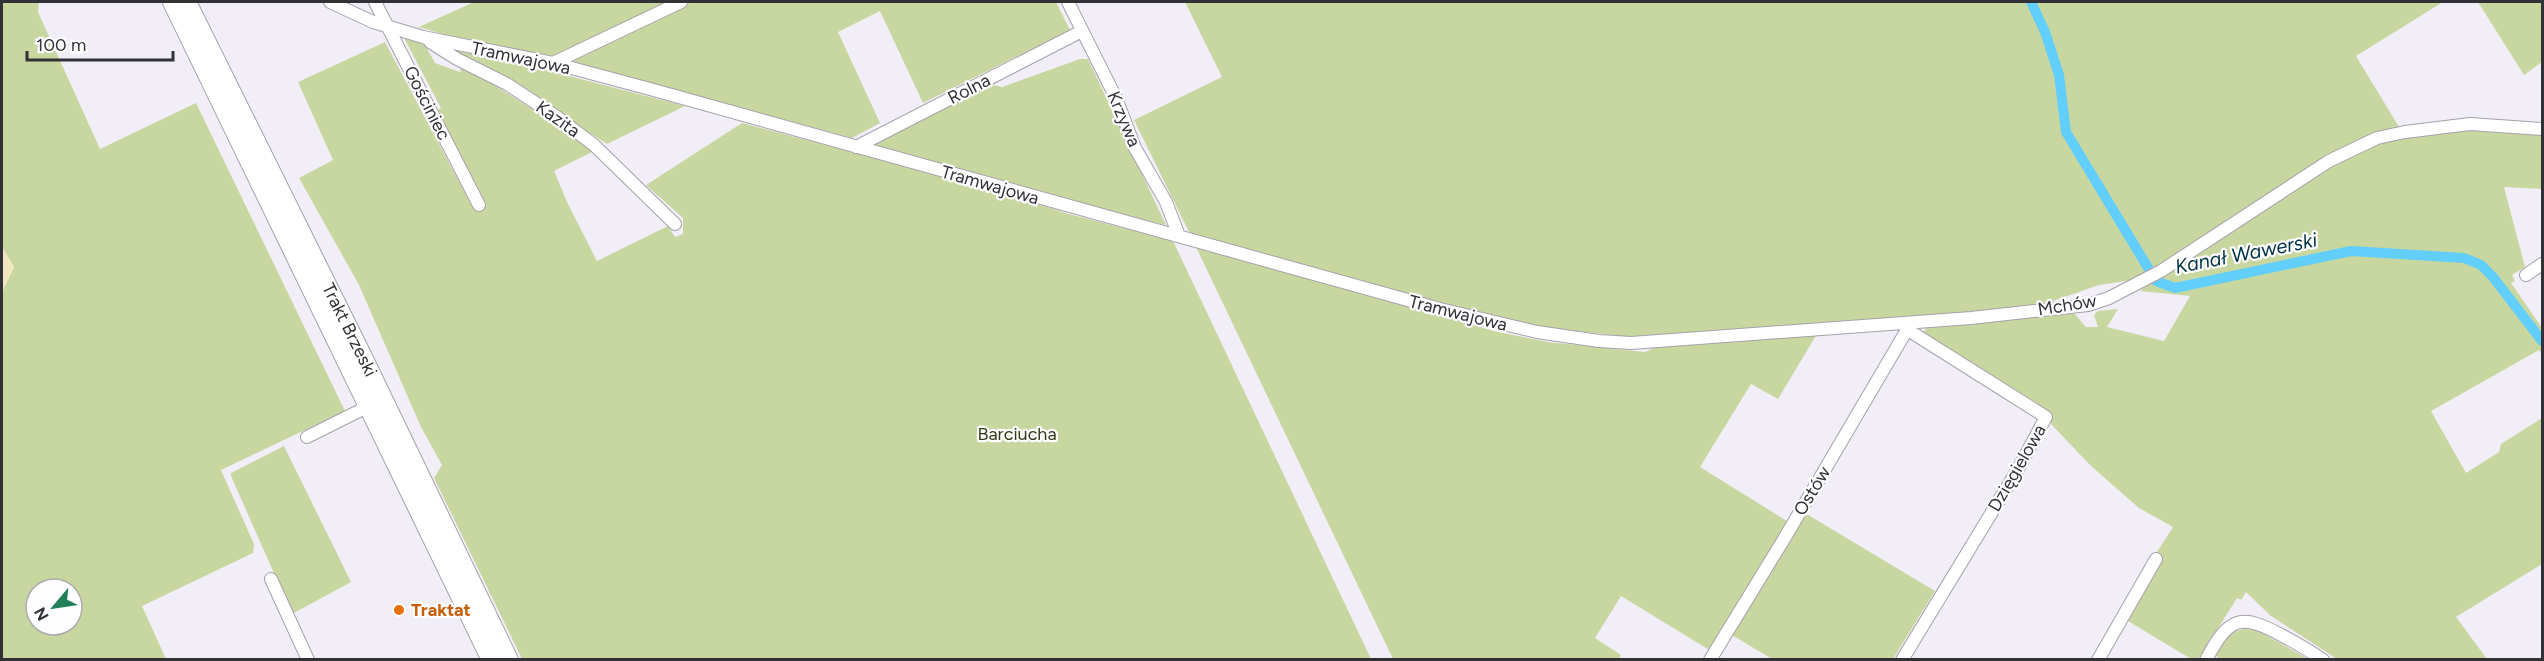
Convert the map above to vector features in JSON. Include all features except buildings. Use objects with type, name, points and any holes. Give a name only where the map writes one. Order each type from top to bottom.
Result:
[{"type":"main road","name":"Trakt Brzeski","points":[[172,2],[491,660]]},
{"type":"main road","name":"Trakt Brzeski","points":[[187,2],[364,359],[509,660]]},
{"type":"street","name":"Tramwajowa","points":[[330,2],[373,22],[423,37],[552,63],[1440,309],[1537,332],[1599,341],[1655,342]]},
{"type":"street","name":"Gościniec","points":[[375,2],[479,205]]},
{"type":"street","points":[[552,63],[681,2]]},
{"type":"street","name":"Krzywa","points":[[1068,2],[1116,98],[1135,148],[1166,202],[1179,236]]},
{"type":"street","name":"Rolna","points":[[856,147],[1082,31]]},
{"type":"street","name":"Kazita","points":[[423,37],[457,59],[507,84],[557,117],[594,145],[675,225]]},
{"type":"street","name":"Mchów","points":[[1655,342],[1910,326],[2088,304],[2109,298],[2160,271],[2329,161],[2377,138],[2470,124],[2542,129]]},
{"type":"street","points":[[2526,275],[2542,264]]},
{"type":"street","name":"Ostów","points":[[1710,660],[1910,326]]},
{"type":"street","name":"Dzięgielowa","points":[[1902,660],[2017,471],[2046,417],[1910,326]]},
{"type":"street","points":[[307,437],[369,406]]},
{"type":"street","points":[[2098,660],[2156,559]]},
{"type":"street","points":[[271,579],[308,660]]},
{"type":"street","points":[[2206,660],[2213,645],[2228,628],[2244,621],[2253,621],[2323,660]]},
{"type":"green space","points":[[2,2],[39,2],[38,12],[100,149],[196,103],[345,411],[221,470],[254,544],[253,553],[142,606],[166,659],[2,659],[2,292],[14,267],[2,247]]},
{"type":"green space","points":[[474,2],[666,2],[551,57],[459,39],[419,27]]},
{"type":"green space","points":[[691,2],[1056,2],[1070,30],[923,103],[880,11],[838,32],[880,123],[852,138],[574,63],[574,57]]},
{"type":"green space","points":[[1185,2],[2443,2],[2356,56],[2399,127],[2376,134],[2133,280],[2099,285],[2035,307],[1666,334],[1650,339],[1539,327],[1465,311],[1190,234],[1134,120],[1222,77]]},
{"type":"green space","points":[[2478,2],[2542,2],[2542,62],[2524,75]]},
{"type":"green space","name":"Barciucha","points":[[410,37],[425,45],[435,63],[460,72],[463,65],[596,150],[554,171],[597,261],[668,226],[675,237],[683,234],[683,218],[646,185],[742,123],[988,188],[1069,214],[1173,241],[1371,659],[522,659],[434,478],[442,465],[421,427],[359,285],[299,178],[333,160],[298,82],[385,42],[473,208],[484,203],[438,110],[441,108],[404,38]]},
{"type":"green space","points":[[457,47],[685,106],[607,144],[502,77],[457,52]]},
{"type":"green space","points":[[1080,59],[1088,59],[1166,225],[1064,201],[870,143],[993,85],[1002,87]]},
{"type":"green space","points":[[2464,129],[2542,134],[2542,189],[2504,187],[2525,267],[2512,275],[2515,281],[2511,283],[2542,328],[2542,354],[2539,350],[2431,411],[2466,473],[2499,452],[2501,444],[2542,418],[2542,564],[2456,617],[2487,659],[2337,659],[2271,616],[2246,592],[2241,600],[2237,598],[2199,659],[2191,659],[2128,621],[2162,561],[2155,555],[2173,527],[2139,508],[2091,466],[2050,423],[2052,417],[1923,334],[1926,328],[2074,313],[2086,327],[2098,327],[2094,315],[2098,311],[2118,309],[2107,327],[2164,341],[2190,296],[2140,291],[2153,280],[2332,165],[2378,143],[2406,136]]},
{"type":"green space","points":[[1196,247],[1498,332],[1548,342],[1645,352],[1658,346],[1817,334],[1778,399],[1751,384],[1700,467],[1787,521],[1711,651],[1621,596],[1595,638],[1621,655],[1619,659],[1393,659]]},
{"type":"green space","points":[[284,446],[351,582],[292,614],[231,476],[231,473]]},
{"type":"green space","points":[[1805,513],[1935,591],[1893,659],[1772,659],[1732,635]]},
{"type":"green space","points":[[2244,629],[2257,630],[2308,659],[2219,660],[2216,655],[2229,633]]},
{"type":"sand","points":[[2,247],[14,267],[2,292]]},
{"type":"waterway","name":"Kanał Wawerski","points":[[2031,2],[2045,32],[2059,75],[2066,132],[2156,281],[2175,288],[2351,251],[2464,258],[2481,265],[2493,277],[2542,341]]},
{"type":"place","name":"Traktat","points":[[399,610]]}]
